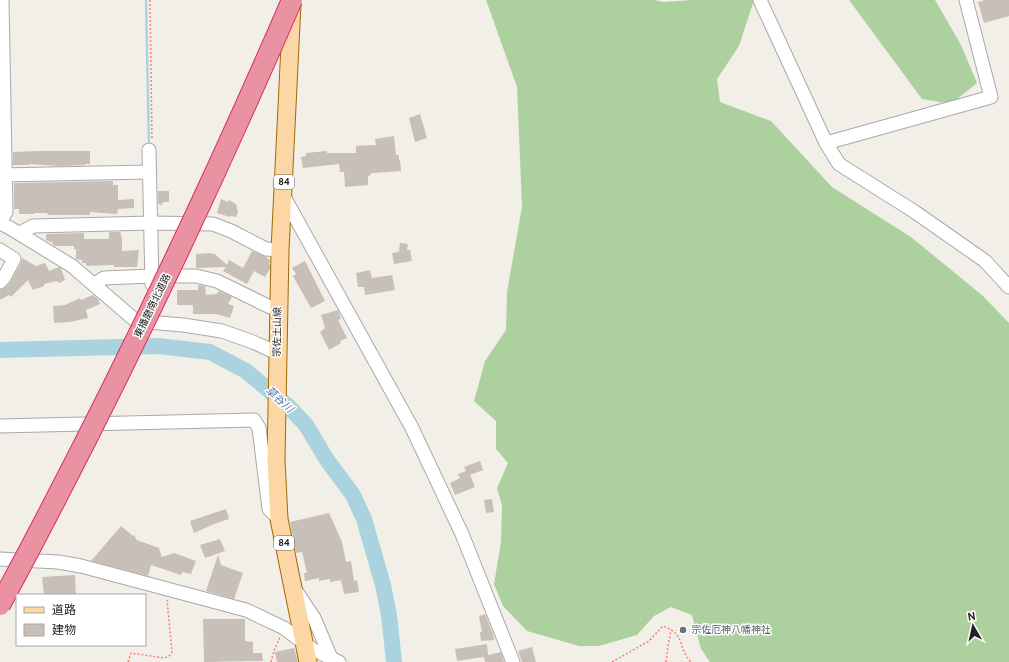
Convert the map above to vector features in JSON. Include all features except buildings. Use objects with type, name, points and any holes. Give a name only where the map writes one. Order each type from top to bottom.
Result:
[{"type":"highway","name":"東播磨南北道路","points":[[0,583],[57,475],[139,310],[217,143],[281,0]]},
{"type":"highway","name":"東播磨南北道路","points":[[0,605],[66,481],[152,309],[230,140],[292,0]]},
{"type":"main road","name":"宗佐土山線","points":[[292,0],[280,250],[276,460],[279,519],[308,662]]},
{"type":"street","points":[[2,0],[3,175],[6,212],[0,223],[20,233],[72,266],[136,321],[183,325],[222,331],[252,342],[277,358]]},
{"type":"street","points":[[760,0],[826,143],[839,164],[915,212],[985,261],[1009,287]]},
{"type":"street","points":[[826,143],[991,97],[966,0]]},
{"type":"street","points":[[148,150],[153,322]]},
{"type":"street","points":[[3,175],[149,172]]},
{"type":"street","points":[[283,195],[412,428],[462,534],[513,662]]},
{"type":"street","points":[[20,233],[33,226],[214,224],[232,230],[266,249],[280,250]]},
{"type":"street","points":[[0,250],[14,259],[0,282]]},
{"type":"street","points":[[94,284],[104,278],[196,276],[217,281],[278,310]]},
{"type":"street","points":[[0,426],[254,420],[259,428],[269,509],[279,519]]},
{"type":"street","points":[[0,559],[58,562],[82,566],[246,610],[284,628],[304,644],[335,660]]},
{"type":"street","points":[[292,585],[314,618],[335,660]]},
{"type":"path","points":[[148,150],[153,139],[150,0]]},
{"type":"path","points":[[128,662],[131,653],[164,658],[169,656],[172,652],[166,589]]},
{"type":"path","points":[[612,662],[649,641],[663,626],[676,632],[685,656],[691,662]]},
{"type":"path","points":[[271,662],[284,628]]},
{"type":"path","points":[[666,662],[671,630]]},
{"type":"green space","points":[[486,0],[654,0],[664,2],[692,0],[754,0],[739,46],[717,79],[720,102],[771,121],[832,187],[911,237],[983,296],[1009,323],[1009,662],[710,662],[701,649],[692,615],[671,607],[654,616],[637,635],[599,646],[579,646],[527,631],[503,606],[494,584],[501,542],[502,505],[497,488],[508,463],[496,449],[496,421],[474,401],[485,361],[506,330],[507,292],[522,207],[517,87]]},
{"type":"green space","points":[[849,0],[935,0],[961,45],[977,83],[951,104],[922,99]]},
{"type":"waterway","points":[[146,0],[149,145]]},
{"type":"waterway","name":"草谷川","points":[[0,350],[158,346],[210,352],[246,371],[289,407],[306,425],[327,460],[353,495],[364,519],[383,585],[389,615],[394,662]]},
{"type":"place","name":"宗佐厄神八幡神社","points":[[683,630]]}]
